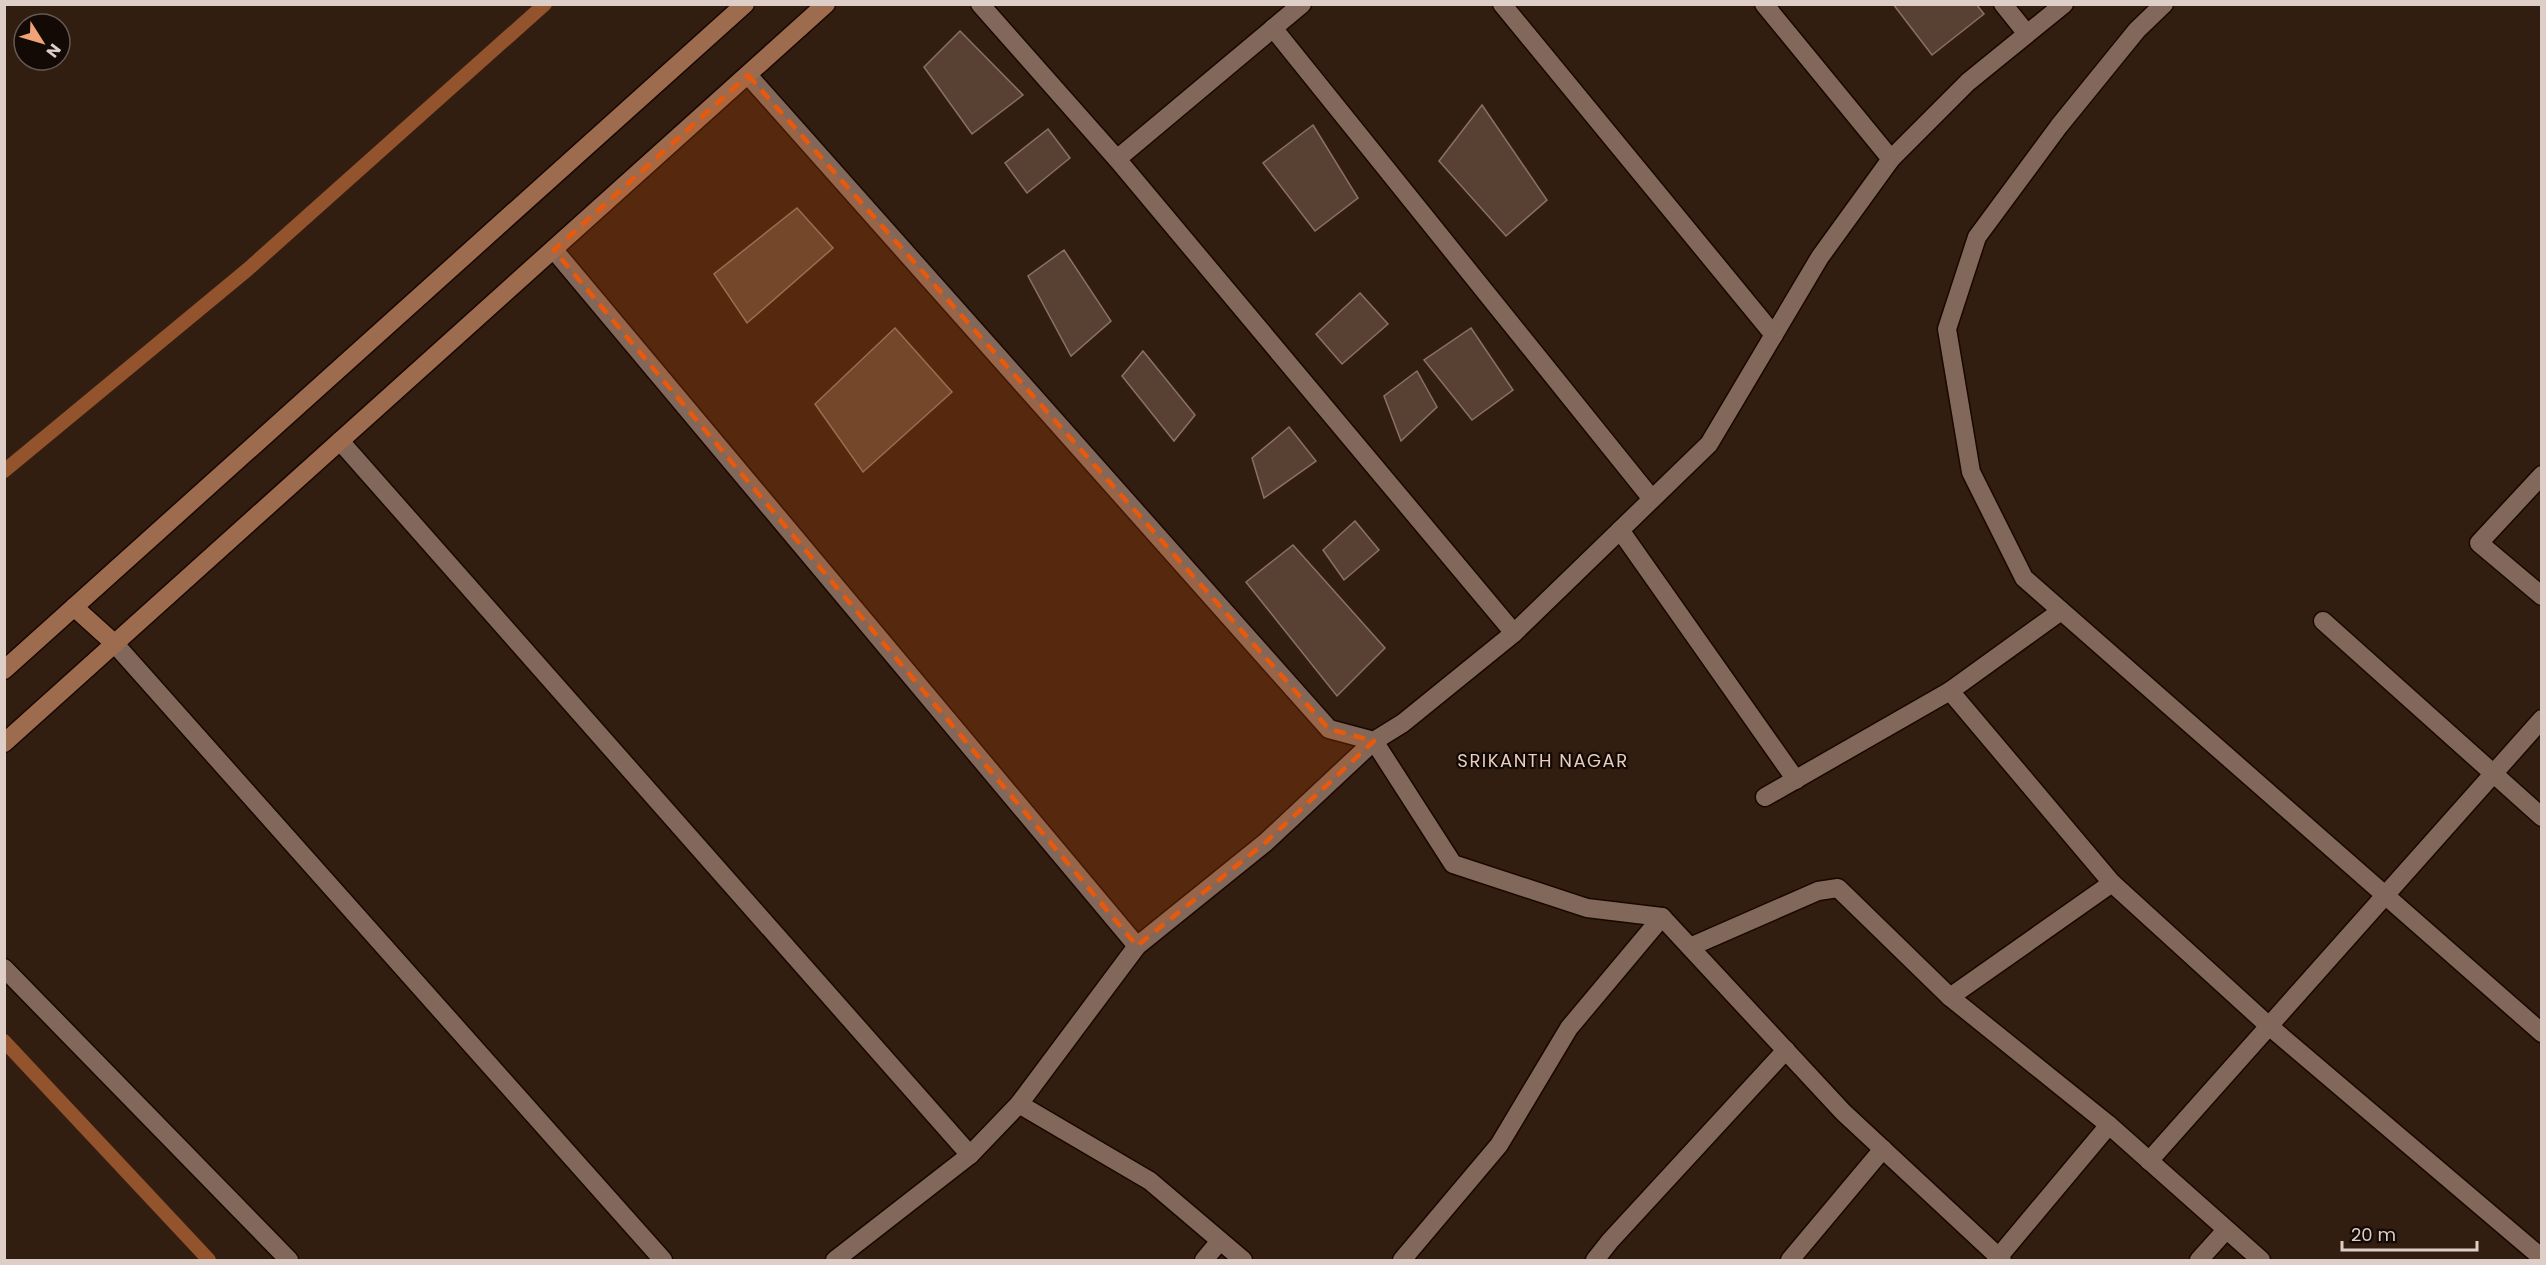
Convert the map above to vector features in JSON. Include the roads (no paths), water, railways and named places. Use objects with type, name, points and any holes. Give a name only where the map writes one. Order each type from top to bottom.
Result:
[{"type":"street","points":[[4,670],[745,4]]},
{"type":"street","points":[[4,743],[826,4]]},
{"type":"street","points":[[980,4],[1117,159],[1514,633]]},
{"type":"street","points":[[1117,159],[1302,4]]},
{"type":"street","points":[[1502,4],[1773,335]]},
{"type":"street","points":[[1764,4],[1891,159]]},
{"type":"street","points":[[2003,4],[2027,34]]},
{"type":"street","points":[[835,1260],[970,1155],[1019,1104],[1137,946],[1266,842],[1374,741],[1402,723],[1514,633],[1709,444],[1820,257],[1891,159],[1968,82],[2064,4]]},
{"type":"street","points":[[2164,4],[2137,30],[2059,126],[1977,237],[1947,329],[1971,472],[2024,578],[2541,1033]]},
{"type":"street","points":[[1273,28],[1652,498]]},
{"type":"street","points":[[748,75],[1329,729],[1374,741],[1453,864],[1587,908],[1662,917],[1843,1112],[1999,1259],[2109,1125]]},
{"type":"street","points":[[554,250],[1137,946]]},
{"type":"street","points":[[340,441],[970,1155]]},
{"type":"street","points":[[2541,475],[2479,543],[2541,596]]},
{"type":"street","points":[[1620,530],[1796,780]]},
{"type":"street","points":[[74,607],[115,644],[663,1260]]},
{"type":"street","points":[[1765,798],[1950,691],[2061,610]]},
{"type":"street","points":[[2323,621],[2541,817]]},
{"type":"street","points":[[1950,691],[2112,883],[2269,1026],[2541,1258]]},
{"type":"street","points":[[2149,1161],[2541,719]]},
{"type":"street","points":[[1950,997],[2112,883]]},
{"type":"street","points":[[1690,947],[1818,891],[1838,888],[1950,997],[2109,1125],[2261,1260]]},
{"type":"street","points":[[1402,1260],[1499,1145],[1569,1028],[1662,917]]},
{"type":"street","points":[[4,969],[289,1260]]},
{"type":"street","points":[[1595,1260],[1786,1050]]},
{"type":"street","points":[[1019,1104],[1150,1181],[1243,1260]]},
{"type":"street","points":[[1790,1260],[1883,1149]]},
{"type":"street","points":[[2199,1260],[2226,1230]]},
{"type":"street","points":[[1204,1260],[1220,1241]]},
{"type":"waterway","points":[[4,471],[247,270],[545,4]]},
{"type":"waterway","points":[[4,1041],[209,1260]]},
{"type":"district","name":"SRIKANTH NAGAR","points":[[1543,760]]}]
